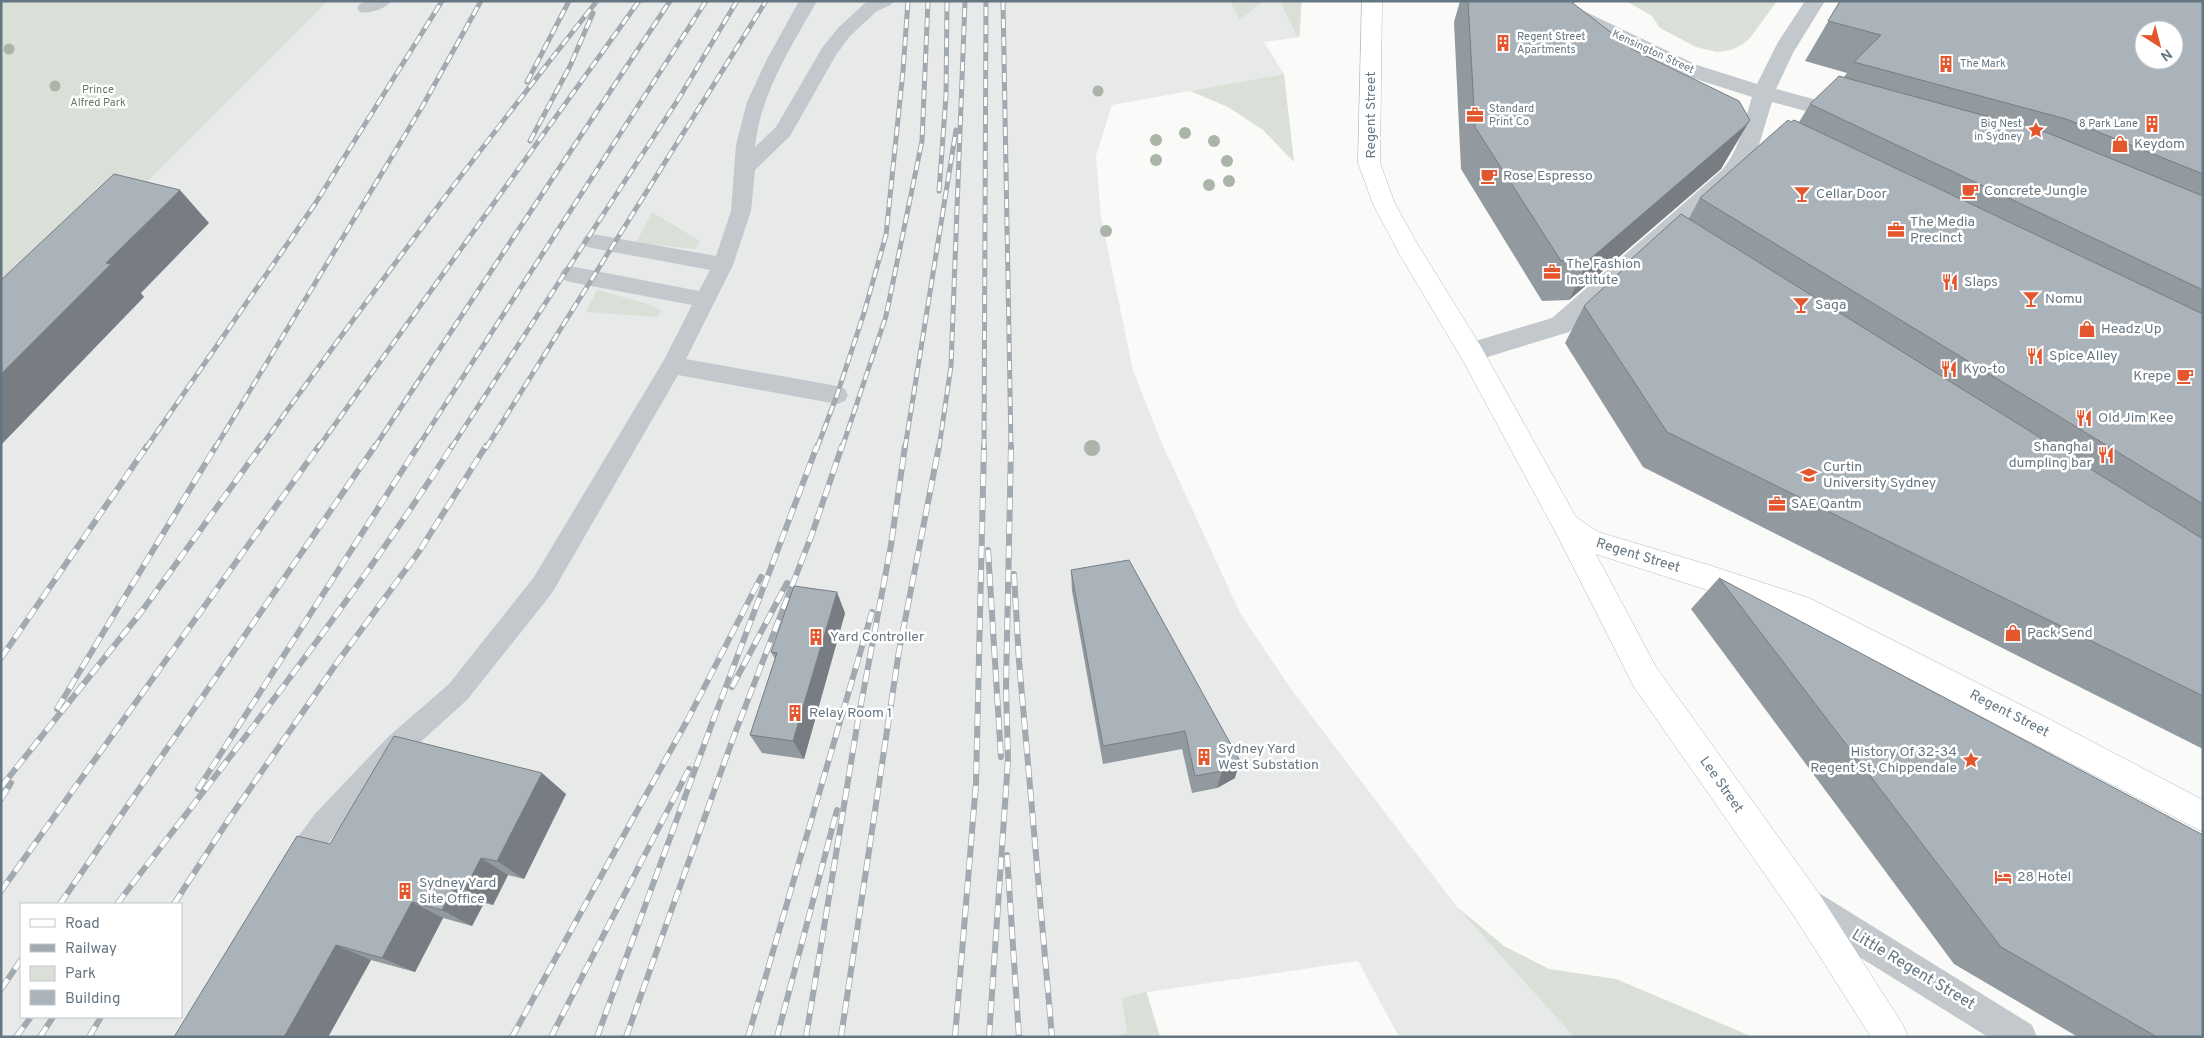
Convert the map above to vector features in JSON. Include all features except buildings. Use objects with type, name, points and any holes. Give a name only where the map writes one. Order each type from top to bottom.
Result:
[{"type":"main road","name":"Regent Street","points":[[1372,1],[1369,163],[1384,204],[1408,250],[1471,352],[1566,525],[1590,541],[1712,578],[1799,608],[2040,730],[2203,817]]},
{"type":"main road","name":"Lee Street","points":[[1566,525],[1645,677],[1806,904],[1891,1037]]},
{"type":"street","name":"Kensington Street","points":[[1546,1],[1690,70],[1764,93],[1863,120]]},
{"type":"street","points":[[1471,352],[1560,325],[1668,244],[1740,164],[1752,139],[1764,93],[1787,47],[1815,1]]},
{"type":"street","points":[[1752,139],[1774,150]]},
{"type":"street","name":"Little Regent Street","points":[[1806,904],[2020,1037]]},
{"type":"lane","points":[[366,8],[382,1]]},
{"type":"lane","points":[[280,885],[325,824],[390,753],[458,692],[543,585],[672,366],[723,265],[741,211],[745,168],[744,152],[748,122],[760,89],[808,1]]},
{"type":"lane","points":[[745,168],[783,131],[814,74],[839,38],[872,7],[885,1]]},
{"type":"lane","points":[[592,240],[723,265]]},
{"type":"lane","points":[[570,274],[705,300]]},
{"type":"lane","points":[[672,366],[837,395]]},
{"type":"shaded area","points":[[328,1],[1302,1],[1300,37],[1264,42],[1284,74],[1112,105],[1096,156],[1101,217],[1133,370],[1160,439],[1240,613],[1291,689],[1457,907],[1574,1037],[1399,1037],[1358,961],[1147,992],[1160,1037],[1,1037],[1,319],[154,175]]},
{"type":"green space","name":"Prince Alfred Park","points":[[1,1],[328,1],[154,175],[1,319]]},
{"type":"green space","points":[[1230,1],[1263,1],[1240,20]]},
{"type":"green space","points":[[1280,1],[1301,1],[1299,35],[1297,36]]},
{"type":"green space","points":[[1626,1],[1777,1],[1750,38],[1743,44],[1731,50],[1717,52],[1696,47],[1660,28],[1652,16]]},
{"type":"green space","points":[[1284,74],[1294,162],[1263,130],[1228,107],[1190,91]]},
{"type":"green space","points":[[652,212],[700,241],[696,249],[636,243]]},
{"type":"green space","points":[[597,290],[652,305],[661,311],[658,317],[586,312]]},
{"type":"green space","points":[[1457,907],[1504,946],[1549,969],[1616,979],[1753,1037],[1574,1037]]},
{"type":"green space","points":[[1146,992],[1160,1037],[1111,1037],[1127,1033],[1122,998]]},
{"type":"railway","points":[[146,448],[315,204],[442,1]]},
{"type":"railway","points":[[215,448],[422,107],[481,1]]},
{"type":"railway","points":[[527,82],[569,1]]},
{"type":"railway","points":[[260,448],[426,222],[597,1]]},
{"type":"railway","points":[[318,448],[639,1]]},
{"type":"railway","points":[[374,448],[670,1]]},
{"type":"railway","points":[[417,448],[706,1]]},
{"type":"railway","points":[[451,448],[679,98],[737,1]]},
{"type":"railway","points":[[486,448],[766,1]]},
{"type":"railway","points":[[817,448],[864,313],[886,235],[903,71],[908,1]]},
{"type":"railway","points":[[842,448],[886,316],[922,141],[928,1]]},
{"type":"railway","points":[[939,191],[946,96],[947,1]]},
{"type":"railway","points":[[939,448],[951,366],[965,1]]},
{"type":"railway","points":[[984,448],[986,1]]},
{"type":"railway","points":[[1003,1],[1011,447]]},
{"type":"railway","points":[[530,141],[570,66],[593,13]]},
{"type":"railway","points":[[905,448],[956,130]]},
{"type":"railway","points":[[1,658],[147,446]]},
{"type":"railway","points":[[57,709],[216,446]]},
{"type":"railway","points":[[1,787],[142,611],[261,446]]},
{"type":"railway","points":[[1,891],[319,446]]},
{"type":"railway","points":[[61,903],[375,446]]},
{"type":"railway","points":[[198,789],[418,446]]},
{"type":"railway","points":[[118,903],[332,621],[373,564],[452,446]]},
{"type":"railway","points":[[175,903],[229,819],[336,664],[418,553],[486,446]]},
{"type":"railway","points":[[597,1037],[711,726],[817,446]]},
{"type":"railway","points":[[626,1037],[732,741],[812,534],[842,446]]},
{"type":"railway","points":[[806,1037],[858,720],[891,545],[905,446]]},
{"type":"railway","points":[[841,1037],[899,651],[939,446]]},
{"type":"railway","points":[[955,1037],[976,783],[984,446]]},
{"type":"railway","points":[[989,1037],[1008,760],[1006,686],[1011,447]]},
{"type":"railway","points":[[988,550],[1001,757]]},
{"type":"railway","points":[[1014,574],[1019,661],[1052,1037]]},
{"type":"railway","points":[[512,1037],[688,719],[761,577]]},
{"type":"railway","points":[[732,687],[787,583]]},
{"type":"railway","points":[[748,1037],[872,612]]},
{"type":"railway","points":[[551,1037],[689,769]]},
{"type":"railway","points":[[1,799],[11,783]]},
{"type":"railway","points":[[777,1037],[837,810]]},
{"type":"railway","points":[[1007,855],[1019,1037]]},
{"type":"railway","points":[[1,989],[20,961]]},
{"type":"railway","points":[[16,1037],[30,1018]]},
{"type":"railway","points":[[40,1037],[52,1018]]},
{"type":"railway","points":[[89,1037],[100,1018]]},
{"type":"place","name":"Regent Street Apartments","points":[[1503,43]]},
{"type":"place","name":"The Mark","points":[[1946,64]]},
{"type":"place","name":"Standard Print Co","points":[[1475,115]]},
{"type":"place","name":"8 Park Lane","points":[[2152,124]]},
{"type":"place","name":"Big Nest in Sydney","points":[[2036,130]]},
{"type":"place","name":"Keydom","points":[[2120,144]]},
{"type":"place","name":"Rose Espresso","points":[[1489,176]]},
{"type":"place","name":"Concrete Jungle","points":[[1970,191]]},
{"type":"place","name":"Cellar Door","points":[[1802,194]]},
{"type":"place","name":"The Media Precinct","points":[[1896,230]]},
{"type":"place","name":"The Fashion Institute","points":[[1552,272]]},
{"type":"place","name":"Slaps","points":[[1950,282]]},
{"type":"place","name":"Nomu","points":[[2031,299]]},
{"type":"place","name":"Saga","points":[[1801,305]]},
{"type":"place","name":"Headz Up","points":[[2087,329]]},
{"type":"place","name":"Spice Alley","points":[[2035,356]]},
{"type":"place","name":"Kyo-to","points":[[1949,369]]},
{"type":"place","name":"Krepe","points":[[2185,376]]},
{"type":"place","name":"Old Jim Kee","points":[[2084,418]]},
{"type":"place","name":"Shanghai dumpling bar","points":[[2106,455]]},
{"type":"place","name":"Curtin University Sydney","points":[[1809,475]]},
{"type":"place","name":"SAE Qantm","points":[[1777,504]]},
{"type":"place","name":"Pack Send","points":[[2013,633]]},
{"type":"place","name":"Yard Controller","points":[[816,637]]},
{"type":"place","name":"Relay Room 1","points":[[795,713]]},
{"type":"place","name":"Sydney Yard West Substation","points":[[1204,757]]},
{"type":"place","name":"History Of 32-34 Regent St, Chippendale","points":[[1971,760]]},
{"type":"place","name":"28 Hotel","points":[[2003,877]]},
{"type":"place","name":"Sydney Yard Site Office","points":[[405,891]]}]
